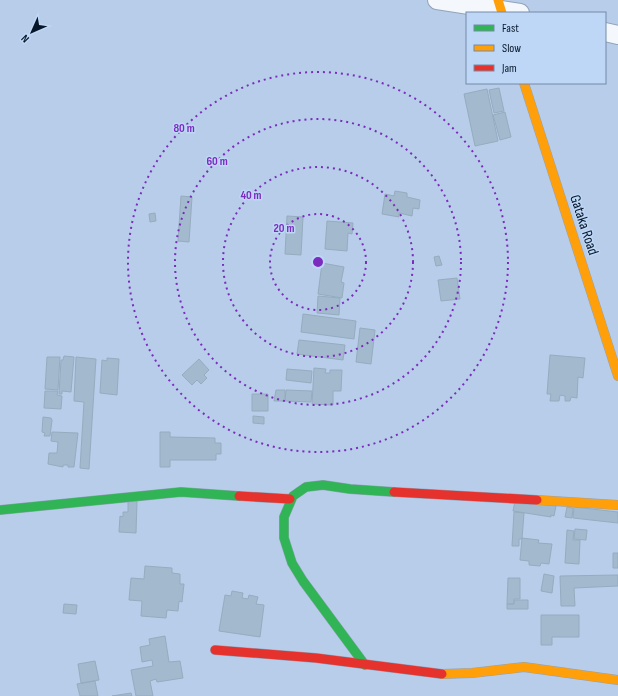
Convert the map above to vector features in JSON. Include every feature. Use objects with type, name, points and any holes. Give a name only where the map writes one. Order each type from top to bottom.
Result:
[{"type":"street","points":[[437,0],[501,7],[517,12]]},
{"type":"street","points":[[606,32],[618,35]]},
{"type":"street","name":"Gataka Road","points":[[524,84],[618,376]]},
{"type":"street","points":[[365,665],[304,583],[289,557],[283,534],[284,513],[290,499],[299,490],[313,484],[350,489],[618,505]]},
{"type":"street","points":[[0,510],[181,492],[290,499]]},
{"type":"street","points":[[215,650],[316,658],[437,674],[472,673],[524,667],[618,680]]},
{"type":"building","points":[[499,88],[504,111],[494,113],[489,90]]},
{"type":"building","points":[[487,89],[498,141],[475,146],[464,94]]},
{"type":"building","points":[[505,112],[511,137],[500,140],[493,115]]},
{"type":"building","points":[[395,191],[407,193],[407,197],[420,200],[419,209],[413,208],[412,216],[399,213],[399,217],[382,214],[385,194],[394,196]]},
{"type":"building","points":[[181,196],[192,197],[189,242],[178,241]]},
{"type":"building","points":[[155,213],[156,221],[150,222],[149,214]]},
{"type":"building","points":[[287,216],[303,217],[301,255],[285,254]]},
{"type":"building","points":[[327,221],[353,223],[352,234],[348,233],[347,251],[325,249]]},
{"type":"building","points":[[439,256],[442,265],[436,266],[434,257]]},
{"type":"building","points":[[322,263],[344,267],[341,282],[344,283],[342,298],[318,294]]},
{"type":"building","points":[[457,278],[460,299],[441,301],[438,280]]},
{"type":"building","points":[[318,296],[340,298],[339,315],[317,313]]},
{"type":"building","points":[[303,314],[356,321],[354,339],[301,332]]},
{"type":"building","points":[[360,328],[375,330],[371,364],[356,362]]},
{"type":"building","points":[[299,340],[345,345],[343,360],[297,354]]},
{"type":"building","points":[[550,355],[585,358],[583,378],[578,377],[577,398],[571,397],[570,401],[565,401],[565,396],[560,395],[559,401],[550,401],[551,394],[547,394]]},
{"type":"building","points":[[64,356],[74,357],[71,392],[62,391],[62,394],[59,394],[61,360],[63,360]]},
{"type":"building","points":[[47,357],[60,357],[58,390],[45,389]]},
{"type":"building","points":[[76,357],[96,359],[89,469],[80,468],[84,402],[74,401]]},
{"type":"building","points":[[107,358],[119,359],[117,395],[100,393],[102,360],[107,361]]},
{"type":"building","points":[[199,359],[209,370],[204,375],[207,378],[201,384],[197,380],[192,385],[182,375]]},
{"type":"building","points":[[314,368],[326,369],[325,373],[330,373],[330,370],[342,370],[341,391],[333,391],[333,405],[312,404]]},
{"type":"building","points":[[287,369],[312,371],[311,383],[286,380]]},
{"type":"building","points":[[276,390],[285,390],[285,401],[274,401]]},
{"type":"building","points":[[286,390],[312,391],[311,402],[285,401]]},
{"type":"building","points":[[45,391],[58,391],[57,395],[62,396],[61,409],[44,408]]},
{"type":"building","points":[[252,394],[268,394],[268,411],[252,411]]},
{"type":"building","points":[[253,416],[264,417],[264,424],[253,423]]},
{"type":"building","points":[[43,417],[51,418],[52,420],[50,436],[44,436],[45,433],[42,432]]},
{"type":"building","points":[[52,432],[78,433],[74,467],[68,467],[68,465],[63,465],[63,467],[48,464],[49,453],[57,453],[58,442],[51,441]]},
{"type":"building","points":[[160,432],[170,432],[170,437],[215,438],[215,443],[221,443],[221,454],[216,454],[216,460],[170,460],[170,467],[160,467]]},
{"type":"building","points":[[128,501],[137,501],[136,533],[119,532],[120,516],[123,517],[123,512],[128,512]]},
{"type":"building","points":[[515,501],[556,506],[554,516],[551,515],[551,517],[513,511]]},
{"type":"building","points":[[567,507],[573,508],[572,518],[565,517]]},
{"type":"building","points":[[574,507],[618,512],[618,523],[573,518]]},
{"type":"building","points":[[514,512],[524,513],[522,539],[519,539],[519,546],[512,546]]},
{"type":"building","points":[[575,529],[587,530],[586,540],[574,539]]},
{"type":"building","points":[[567,530],[574,531],[573,540],[580,540],[579,564],[565,563]]},
{"type":"building","points":[[522,538],[539,540],[538,543],[552,544],[549,564],[541,563],[540,566],[529,565],[529,561],[520,560]]},
{"type":"building","points":[[613,553],[618,553],[618,568],[613,568]]},
{"type":"building","points":[[145,566],[172,568],[172,573],[180,574],[180,584],[184,584],[182,602],[179,601],[178,611],[167,610],[166,618],[141,616],[142,601],[129,600],[131,578],[144,579]]},
{"type":"building","points":[[544,574],[554,576],[552,593],[541,591]]},
{"type":"building","points":[[618,575],[618,586],[574,588],[575,606],[561,606],[560,576]]},
{"type":"building","points":[[508,578],[520,578],[520,599],[514,599],[514,604],[507,604]]},
{"type":"building","points":[[232,591],[243,593],[242,598],[248,599],[249,595],[258,597],[256,604],[264,605],[260,637],[219,631],[225,595],[231,596]]},
{"type":"building","points":[[514,600],[528,600],[528,609],[507,609],[507,604],[514,604]]},
{"type":"building","points":[[64,604],[77,605],[76,614],[63,613]]},
{"type":"building","points":[[541,615],[579,615],[579,637],[552,637],[552,645],[541,645]]},
{"type":"building","points":[[165,636],[169,662],[180,661],[183,678],[157,682],[156,679],[150,681],[153,696],[136,696],[131,670],[153,666],[152,660],[142,662],[140,647],[150,645],[149,639]]},
{"type":"building","points":[[95,661],[99,680],[81,683],[78,664]]},
{"type":"building","points":[[95,681],[98,696],[80,696],[77,684]]},
{"type":"building","points":[[131,693],[132,696],[112,696]]},
{"type":"traffic: fast","points":[[365,665],[303,581],[292,563],[284,538],[284,517],[293,496],[306,487],[323,485],[350,489],[394,492]]},
{"type":"traffic: fast","points":[[0,510],[181,492],[239,496]]},
{"type":"traffic: slow","points":[[498,0],[502,12]]},
{"type":"traffic: slow","points":[[524,84],[618,376]]},
{"type":"traffic: slow","points":[[537,500],[618,505]]},
{"type":"traffic: slow","points":[[442,674],[472,673],[524,667],[618,680]]},
{"type":"traffic: jam","points":[[394,492],[537,500]]},
{"type":"traffic: jam","points":[[239,496],[290,499]]},
{"type":"traffic: jam","points":[[215,650],[316,658],[442,674]]}]
